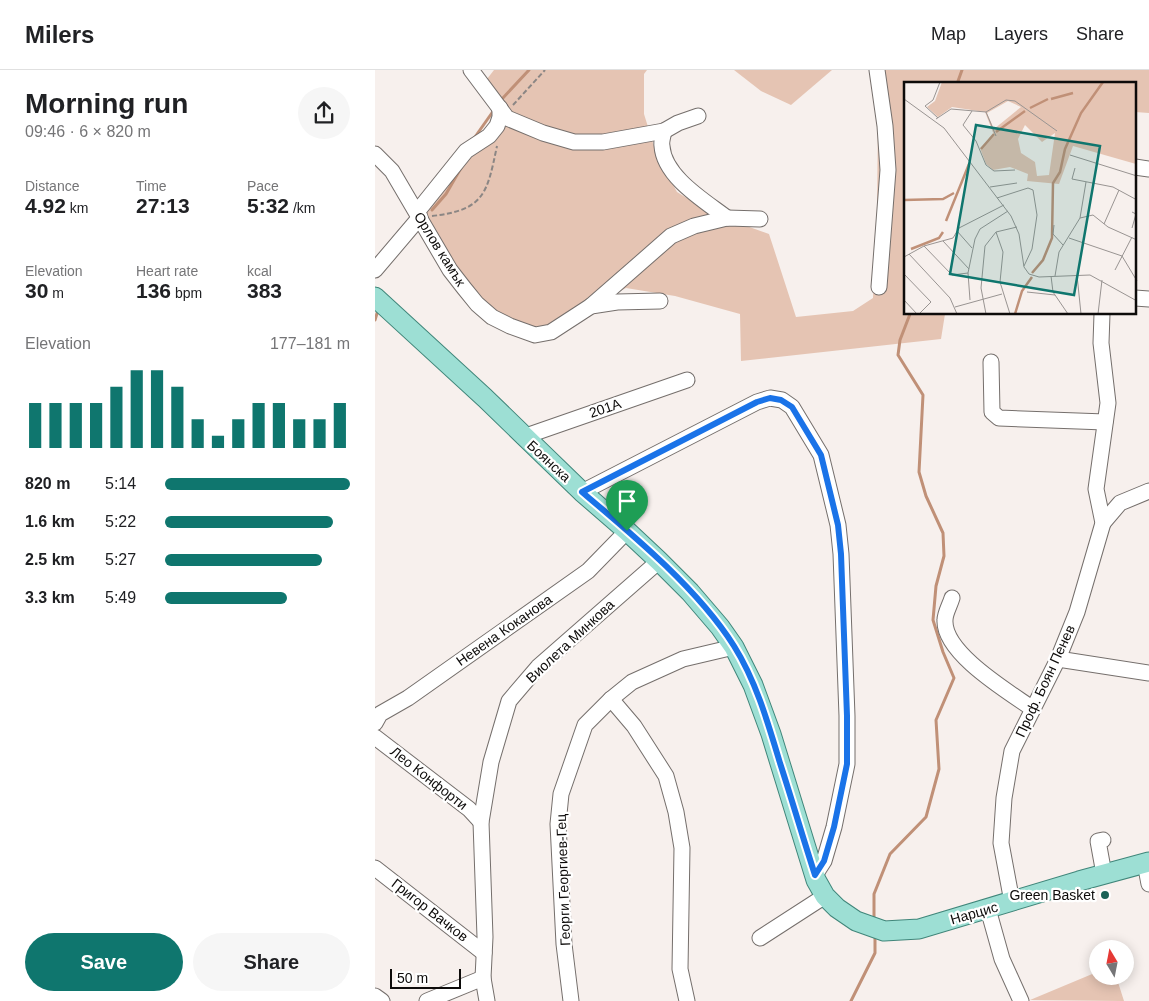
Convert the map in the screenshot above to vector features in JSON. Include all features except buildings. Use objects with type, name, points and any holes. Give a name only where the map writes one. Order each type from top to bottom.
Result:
[{"type":"main road","name":"Боянска","points":[[375,297],[485,398],[523,437],[582,492],[659,561],[690,592],[720,627],[734,647],[753,685],[771,734],[815,875],[825,896],[837,908],[856,921],[884,931]]},
{"type":"main road","name":"Нарцис","points":[[884,931],[919,929],[1147,863]]},
{"type":"street","points":[[471,70],[503,113],[543,133],[574,142],[603,142],[664,131],[677,123],[698,116]]},
{"type":"street","points":[[877,70],[885,126],[887,170],[879,287]]},
{"type":"street","points":[[375,270],[466,151],[489,136],[497,126],[503,113]]},
{"type":"street","points":[[664,131],[661,145],[666,163],[686,186],[727,218]]},
{"type":"street","name":"Орлов камък","points":[[375,154],[392,171],[419,214],[450,270],[477,304],[501,322],[535,335],[551,332],[591,306],[617,302],[660,301]]},
{"type":"street","points":[[591,306],[671,236],[694,226],[727,218],[760,219]]},
{"type":"street","name":"Проф. Боян Пенев","points":[[1012,902],[1001,843],[1003,798],[1012,751],[1058,660],[1077,612],[1103,524],[1096,489],[1108,403],[1101,343],[1102,315]]},
{"type":"street","points":[[991,362],[992,412],[999,418],[1105,422]]},
{"type":"street","name":"201А","points":[[523,437],[687,380]]},
{"type":"street","points":[[582,492],[757,402],[770,398],[781,400],[792,407],[821,455],[838,525],[841,554],[847,764],[824,861],[815,875]]},
{"type":"street","points":[[1103,524],[1120,502],[1149,491]]},
{"type":"street","name":"Невена Коканова","points":[[376,717],[408,698],[588,571],[627,531]]},
{"type":"street","name":"Виолета Минкова","points":[[487,1001],[483,978],[485,937],[481,822],[491,762],[509,701],[538,667],[659,561]]},
{"type":"street","points":[[952,598],[945,621],[950,639],[959,654],[1033,710]]},
{"type":"street","name":"Георги Георгиев-Гец","points":[[571,1001],[565,944],[558,824],[561,794],[585,725],[611,699],[632,682],[683,659],[734,647]]},
{"type":"street","points":[[1058,660],[1149,673]]},
{"type":"street","points":[[611,699],[634,726],[666,776],[676,812],[682,848],[680,969],[687,1001]]},
{"type":"street","name":"Лео Конфорти","points":[[375,737],[469,809],[481,822]]},
{"type":"street","points":[[1103,840],[1097,841],[1105,874]]},
{"type":"street","points":[[1147,863],[1149,884]]},
{"type":"street","name":"Григор Вачков","points":[[375,868],[484,953]]},
{"type":"street","points":[[760,938],[825,896]]},
{"type":"street","points":[[988,909],[1002,959],[1021,1001]]},
{"type":"street","points":[[427,1001],[483,978]]},
{"type":"street","points":[[375,996],[382,1001]]},
{"type":"path","points":[[503,113],[512,106],[545,70]]},
{"type":"path","points":[[419,214],[451,214],[479,201],[489,184],[499,138]]},
{"type":"shaded area","points":[[468,70],[481,70],[487,79],[494,70],[647,70],[644,74],[644,114],[657,156],[677,192],[713,214],[769,234],[796,317],[853,311],[873,298],[877,211],[878,114],[871,70],[1149,70],[1149,113],[1137,112],[1137,82],[904,82],[904,315],[945,315],[941,339],[741,361],[740,314],[675,296],[626,288],[555,325],[527,327],[504,317],[479,298],[452,264],[422,210],[495,116]]},
{"type":"shaded area","points":[[734,70],[832,70],[791,105],[761,91]]},
{"type":"shaded area","points":[[1089,975],[1089,985],[1119,985],[1124,1001],[1030,1000]]},
{"type":"waterway","points":[[502,99],[529,70]]},
{"type":"waterway","points":[[958,82],[962,70]]},
{"type":"waterway","points":[[475,137],[494,110]]},
{"type":"waterway","points":[[432,210],[446,194],[461,168]]},
{"type":"waterway","points":[[375,320],[378,310]]},
{"type":"waterway","points":[[874,921],[874,894],[890,854],[926,817],[939,769],[936,720],[954,678],[933,620],[936,586],[944,556],[943,533],[926,496],[919,472],[923,395],[898,355],[900,340],[910,315]]},
{"type":"waterway","points":[[851,1001],[875,953],[875,935]]},
{"type":"place","name":"Green Basket","points":[[1105,895]]},
{"type":"route","points":[[770,398],[781,400],[792,407],[821,455],[838,525],[841,554],[847,764],[834,827],[824,861],[815,875],[771,734],[753,685],[734,647],[720,627],[690,592],[627,531],[582,492],[757,402],[770,398]]}]
